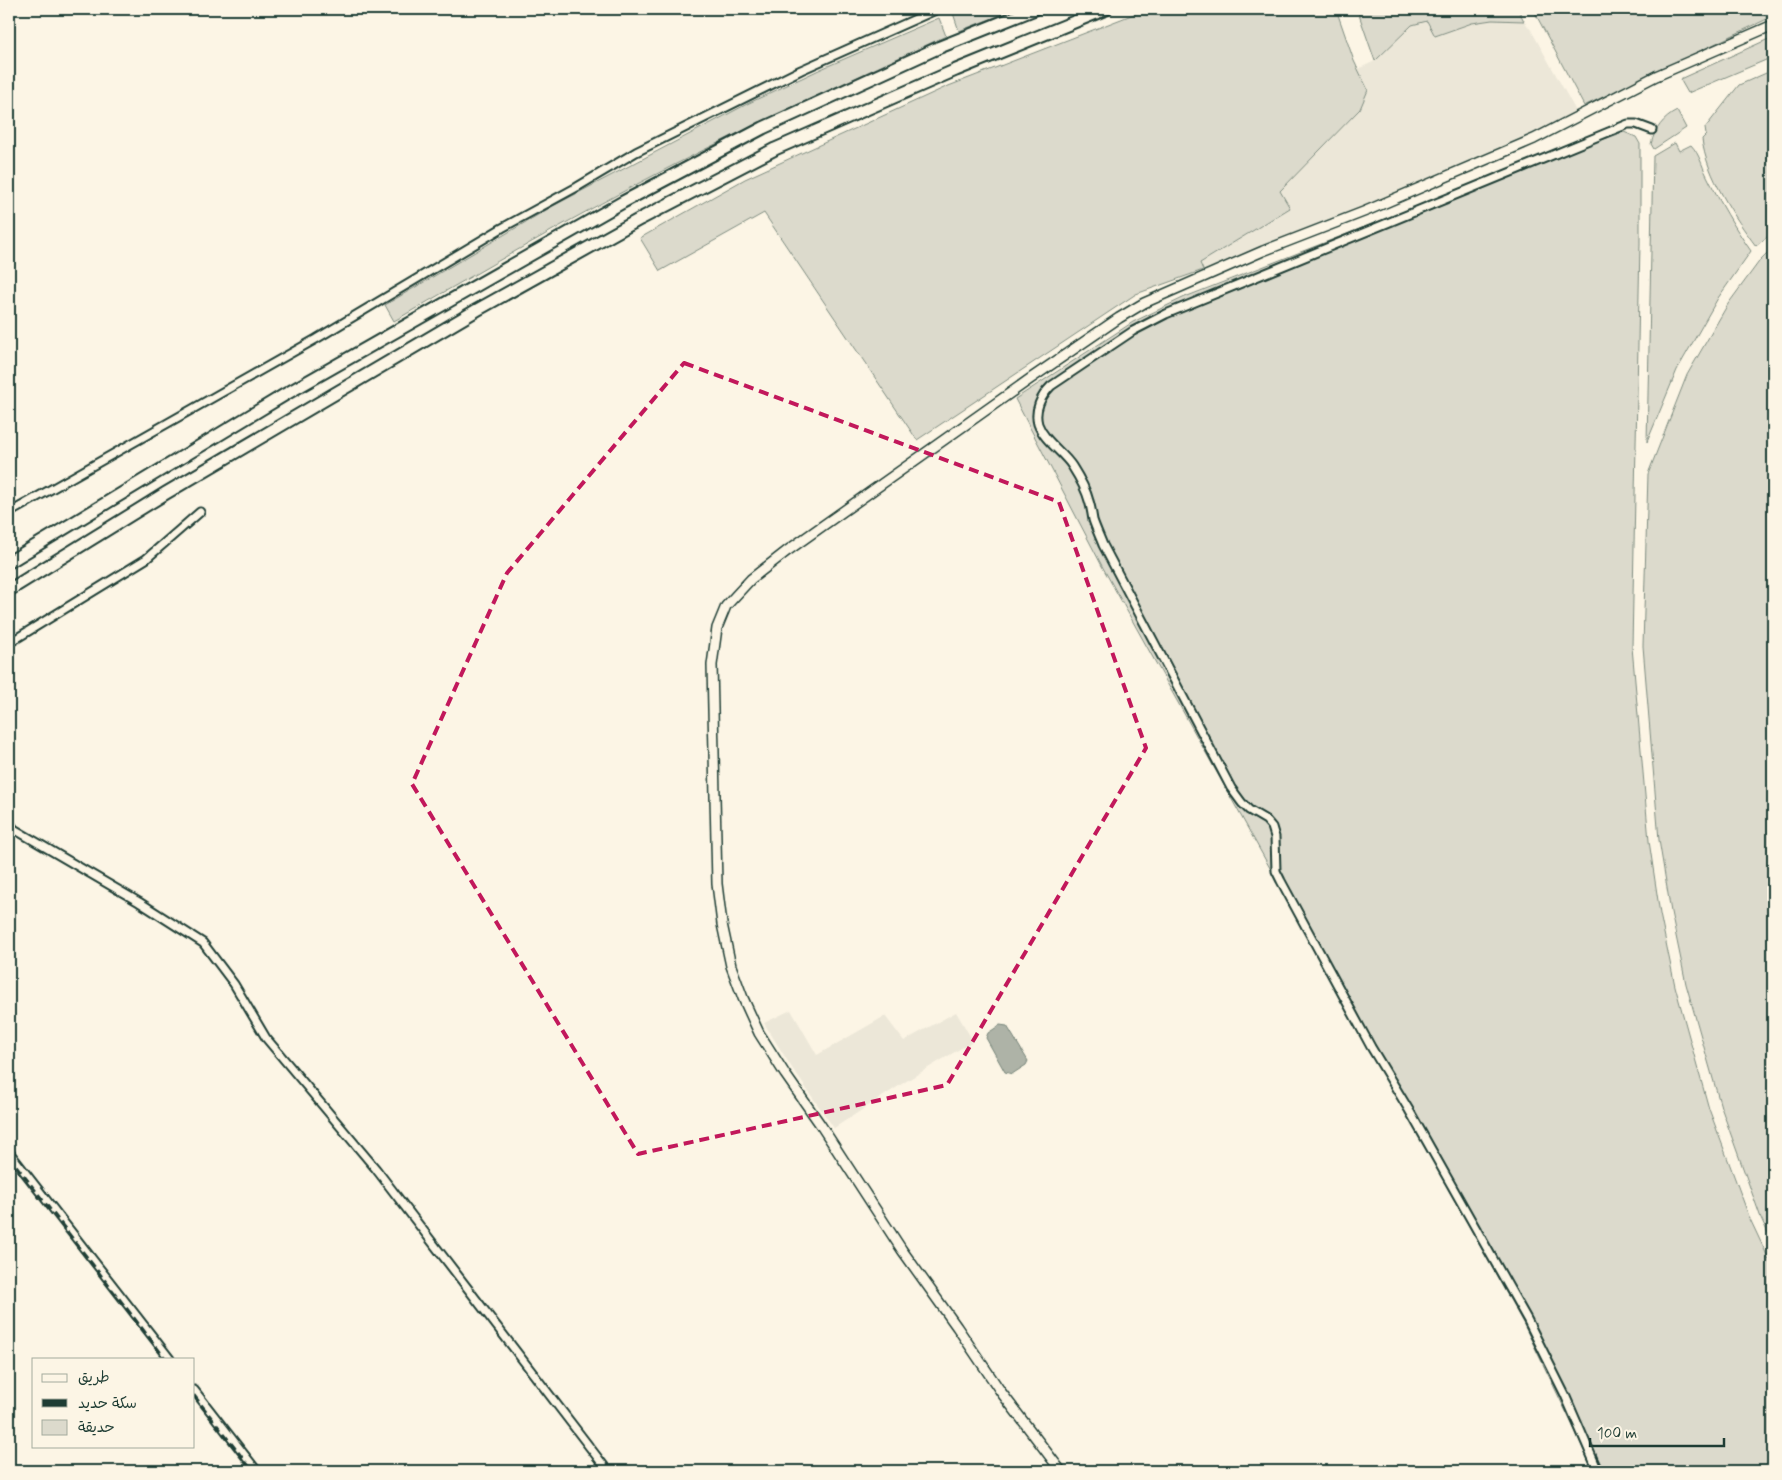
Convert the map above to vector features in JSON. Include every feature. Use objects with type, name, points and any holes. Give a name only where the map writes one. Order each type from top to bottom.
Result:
[{"type":"highway","points":[[9,562],[286,394],[623,202],[763,128],[940,47],[1035,9]]},
{"type":"highway","points":[[9,590],[166,493],[469,315],[640,219],[775,149],[956,70],[1106,9]]},
{"type":"street","points":[[9,513],[316,339],[494,233],[636,152],[801,70],[938,9]]},
{"type":"street","points":[[1061,1471],[1001,1392],[902,1250],[759,1033],[743,998],[731,966],[722,924],[715,860],[712,665],[718,628],[726,606],[751,579],[787,550],[1030,379],[1144,303],[1263,250],[1366,210],[1534,139],[1656,76],[1773,25]]},
{"type":"street","points":[[1598,1471],[1565,1394],[1527,1319],[1409,1110],[1371,1047],[1281,881],[1276,871],[1275,838],[1272,827],[1266,820],[1249,810],[1231,788],[1103,545],[1094,523],[1090,502],[1085,490],[1068,460],[1043,434],[1038,424],[1037,415],[1040,400],[1044,392],[1051,386],[1133,331],[1166,314],[1628,124],[1636,124],[1652,130]]},
{"type":"street","points":[[9,643],[146,559],[200,512]]},
{"type":"street","points":[[9,822],[14,829],[139,902],[203,943],[234,984],[266,1038],[376,1169],[608,1471]]},
{"type":"street","points":[[9,1152],[169,1358]]},
{"type":"street","points":[[195,1391],[257,1471]]},
{"type":"highlighted area","points":[[684,363],[1059,502],[1146,748],[947,1085],[638,1154],[412,784],[507,573]]},
{"type":"shaded area","points":[[1492,20],[1524,21],[1531,30],[1577,113],[1511,147],[1455,167],[1413,187],[1261,250],[1203,270],[1200,263],[1290,208],[1280,191],[1360,109],[1368,90],[1358,69],[1375,61],[1412,25],[1427,21],[1435,36],[1472,23]]},
{"type":"shaded area","points":[[791,1010],[817,1055],[885,1016],[904,1041],[956,1012],[973,1041],[834,1128],[792,1068],[764,1023]]},
{"type":"shaded area","points":[[1000,1025],[1007,1026],[1028,1061],[1026,1065],[1012,1074],[1005,1072],[986,1038],[988,1033]]},
{"type":"green space","points":[[962,9],[1016,9],[959,31],[953,13]]},
{"type":"green space","points":[[1147,9],[1336,9],[1354,61],[1368,90],[1360,109],[1280,191],[1290,208],[1200,263],[1203,270],[1136,294],[917,440],[764,213],[660,271],[640,238],[745,179],[946,87]]},
{"type":"green space","points":[[1357,9],[1518,9],[1524,21],[1492,20],[1472,23],[1435,36],[1427,21],[1412,25],[1375,61]]},
{"type":"green space","points":[[1533,9],[1762,9],[1767,19],[1584,106]]},
{"type":"green space","points":[[939,18],[946,36],[774,116],[637,184],[394,321],[385,305],[553,206],[749,103],[821,69]]},
{"type":"green space","points":[[1773,37],[1773,57],[1688,93],[1680,79]]},
{"type":"green space","points":[[1773,70],[1773,232],[1756,246],[1739,223],[1715,181],[1709,167],[1702,139],[1706,135],[1705,128],[1739,85]]},
{"type":"green space","points":[[1677,111],[1686,128],[1654,149],[1651,144],[1657,129],[1668,117]]},
{"type":"green space","points":[[1624,132],[1636,137],[1640,144],[1640,243],[1632,647],[1649,841],[1660,914],[1675,986],[1709,1109],[1750,1219],[1773,1268],[1773,1471],[1593,1471],[1523,1323],[1102,566],[1015,399],[1133,322],[1185,297],[1465,188]]},
{"type":"green space","points":[[1675,143],[1679,151],[1691,145],[1694,149],[1722,205],[1751,251],[1718,298],[1677,370],[1647,442],[1653,156]]},
{"type":"green space","points":[[1773,247],[1773,1244],[1761,1218],[1721,1107],[1686,984],[1659,840],[1643,646],[1648,474],[1687,375],[1728,304],[1761,259]]},
{"type":"railway","points":[[9,1156],[165,1358]]},
{"type":"railway","points":[[195,1396],[253,1471]]}]
